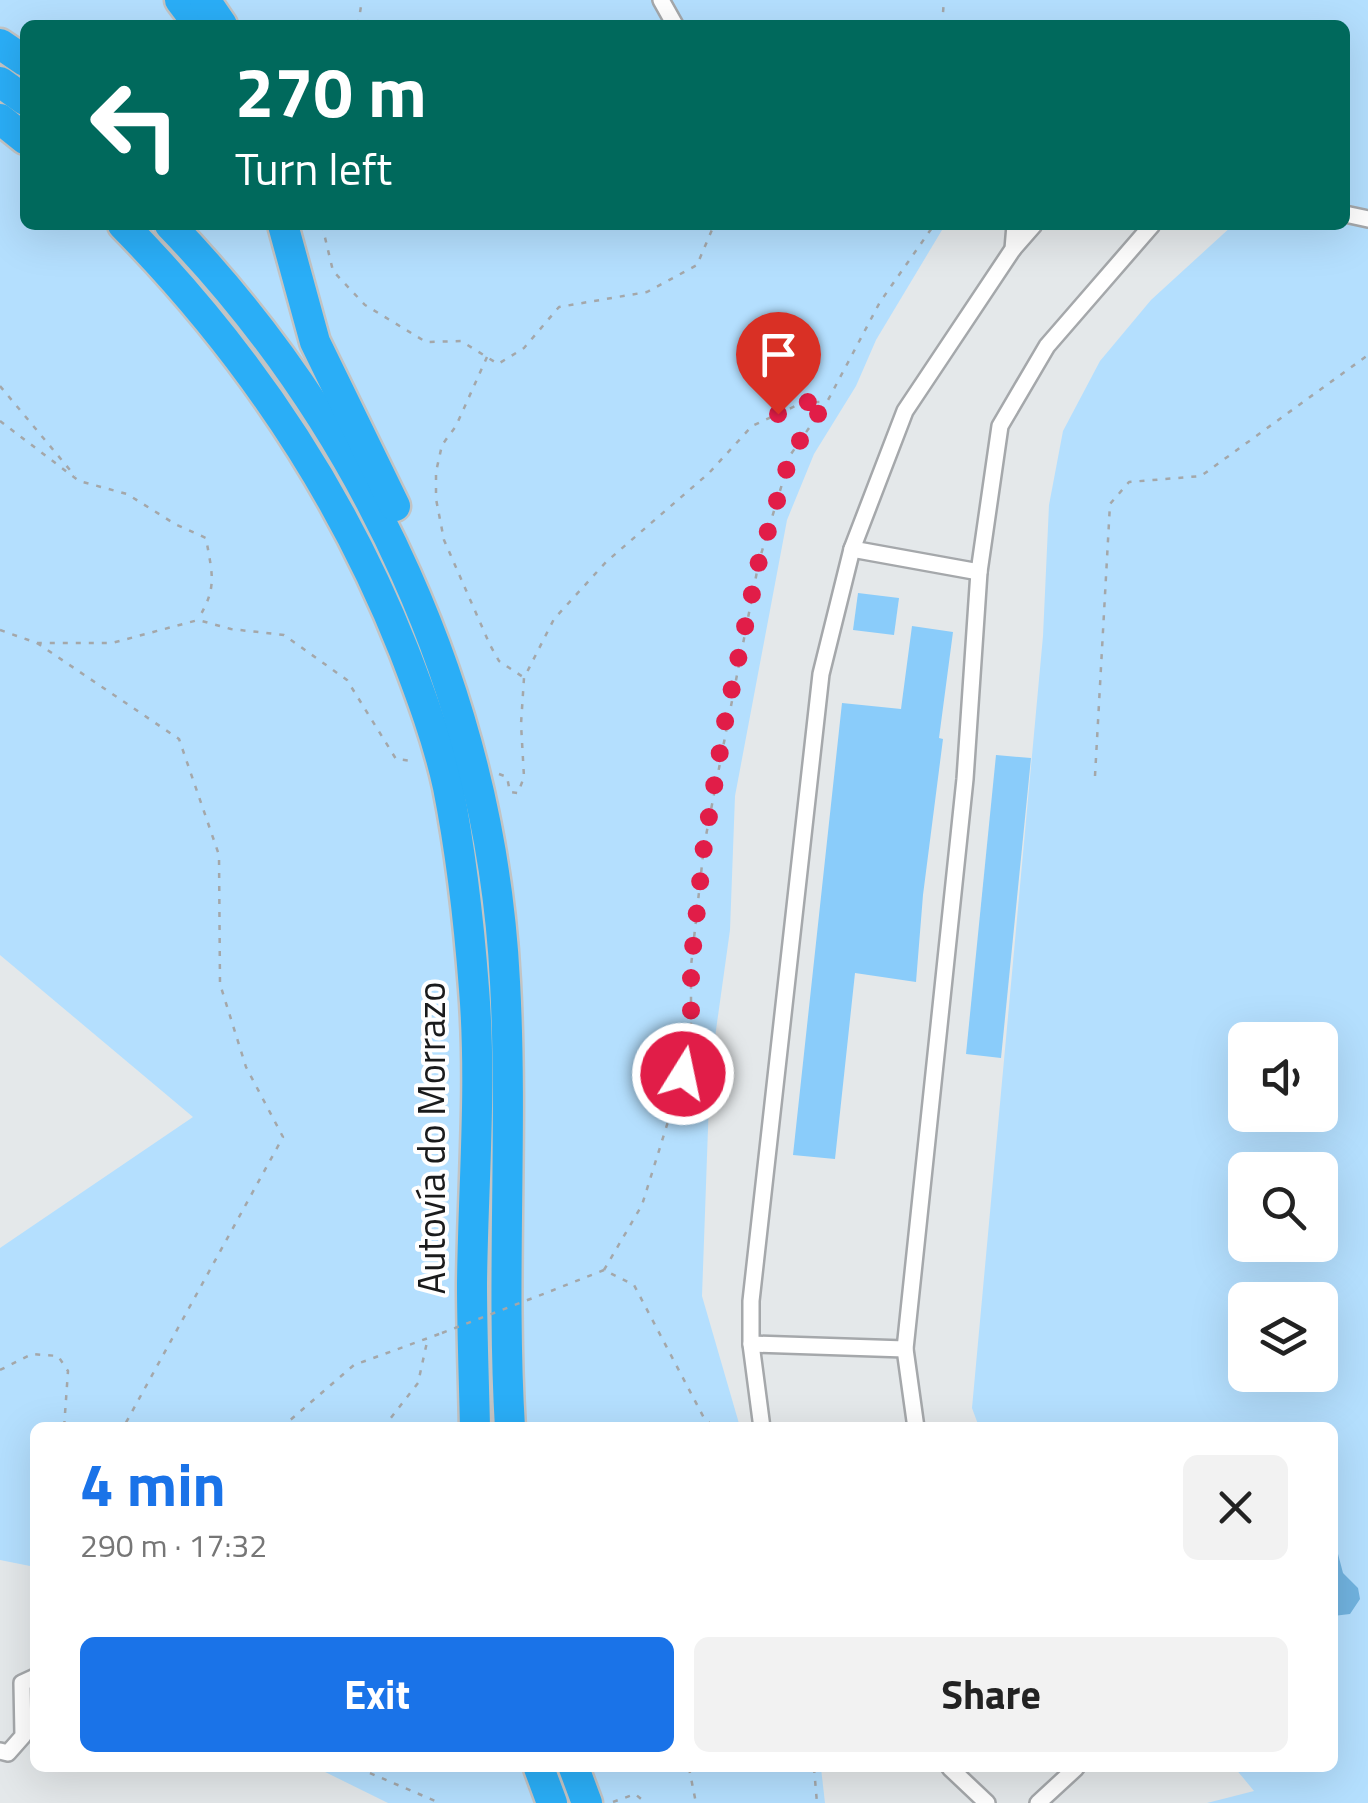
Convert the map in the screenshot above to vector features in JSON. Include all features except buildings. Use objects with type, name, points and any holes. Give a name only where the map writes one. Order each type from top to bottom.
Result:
[{"type":"highway","points":[[0,119],[20,135]]},
{"type":"highway","name":"Autovía do Morrazo","points":[[128,230],[240,356],[302,444],[357,544],[428,716],[447,785],[474,988],[478,1074],[472,1285],[475,1422]]},
{"type":"highway","name":"Autovía do Morrazo","points":[[174,230],[249,314],[309,397],[348,460],[418,600],[485,769],[488,832],[505,978],[510,1422]]},
{"type":"highway","points":[[284,230],[316,342],[404,524],[456,658],[485,769]]},
{"type":"highway","points":[[540,1772],[552,1803]]},
{"type":"highway","points":[[575,1772],[587,1803]]},
{"type":"street","points":[[1013,250],[1014,230]]},
{"type":"street","points":[[761,1422],[751,1344],[753,1281],[821,674],[852,549],[905,411],[1030,230]]},
{"type":"street","points":[[915,1422],[906,1349],[965,779],[979,572],[1000,426],[1046,346],[1148,230]]},
{"type":"street","points":[[852,549],[979,572]]},
{"type":"street","points":[[751,1344],[906,1349]]},
{"type":"street","points":[[0,1751],[8,1753],[23,1736],[22,1683],[30,1679]]},
{"type":"street","points":[[954,1772],[987,1803]]},
{"type":"street","points":[[1038,1803],[1072,1772]]},
{"type":"path","points":[[323,230],[333,272],[365,305],[426,342],[461,342],[498,364],[524,348],[559,307],[647,292],[697,265],[712,230]]},
{"type":"path","points":[[288,1422],[354,1366],[604,1270],[642,1205],[691,1048],[691,966],[704,846],[755,581],[791,454],[826,402],[880,302],[930,230]]},
{"type":"path","points":[[1095,776],[1110,504],[1128,482],[1200,476],[1368,355]]},
{"type":"path","points":[[487,357],[456,426],[442,445],[436,472],[438,516],[490,645],[500,661],[524,678]]},
{"type":"path","points":[[0,386],[79,481]]},
{"type":"path","points":[[485,769],[507,777],[510,792],[518,794],[524,777],[524,678],[554,620],[606,562],[708,473],[752,426],[804,402],[826,402]]},
{"type":"path","points":[[0,421],[79,481],[126,494],[206,538],[211,598],[198,620]]},
{"type":"path","points":[[37,642],[112,643],[198,620],[232,629],[284,635],[347,680],[396,759],[412,761]]},
{"type":"path","points":[[0,630],[37,642],[180,739],[219,855],[220,984],[246,1067],[282,1137],[126,1422]]},
{"type":"path","points":[[604,1270],[634,1286],[708,1422]]},
{"type":"path","points":[[387,1422],[418,1382],[428,1339]]},
{"type":"path","points":[[0,1370],[32,1354],[58,1356],[68,1371],[64,1422]]},
{"type":"path","points":[[366,1772],[440,1803]]},
{"type":"path","points":[[690,1772],[696,1803]]},
{"type":"path","points":[[814,1772],[817,1803]]},
{"type":"path","points":[[611,1803],[636,1794],[646,1803]]},
{"type":"shaded area","points":[[0,0],[1368,0],[1368,1803],[1207,1803],[1254,1791],[1238,1772],[1338,1772],[1338,1422],[977,1422],[972,1408],[1043,636],[1049,505],[1063,431],[1100,361],[1151,300],[1228,230],[1350,230],[1350,20],[20,20],[20,230],[942,230],[814,454],[787,520],[735,796],[730,930],[710,1073],[702,1296],[739,1422],[30,1422],[30,1566],[0,1560],[0,1248],[193,1117],[0,955]]},
{"type":"shaded area","points":[[1338,1554],[1343,1573],[1358,1588],[1360,1599],[1350,1614],[1338,1615]]},
{"type":"shaded area","points":[[325,1772],[821,1772],[825,1803],[388,1803]]},
{"type":"route","points":[[683,1074],[691,1048],[691,966],[704,846],[726,716],[759,561],[791,454],[826,402],[804,402],[778,414]]}]
